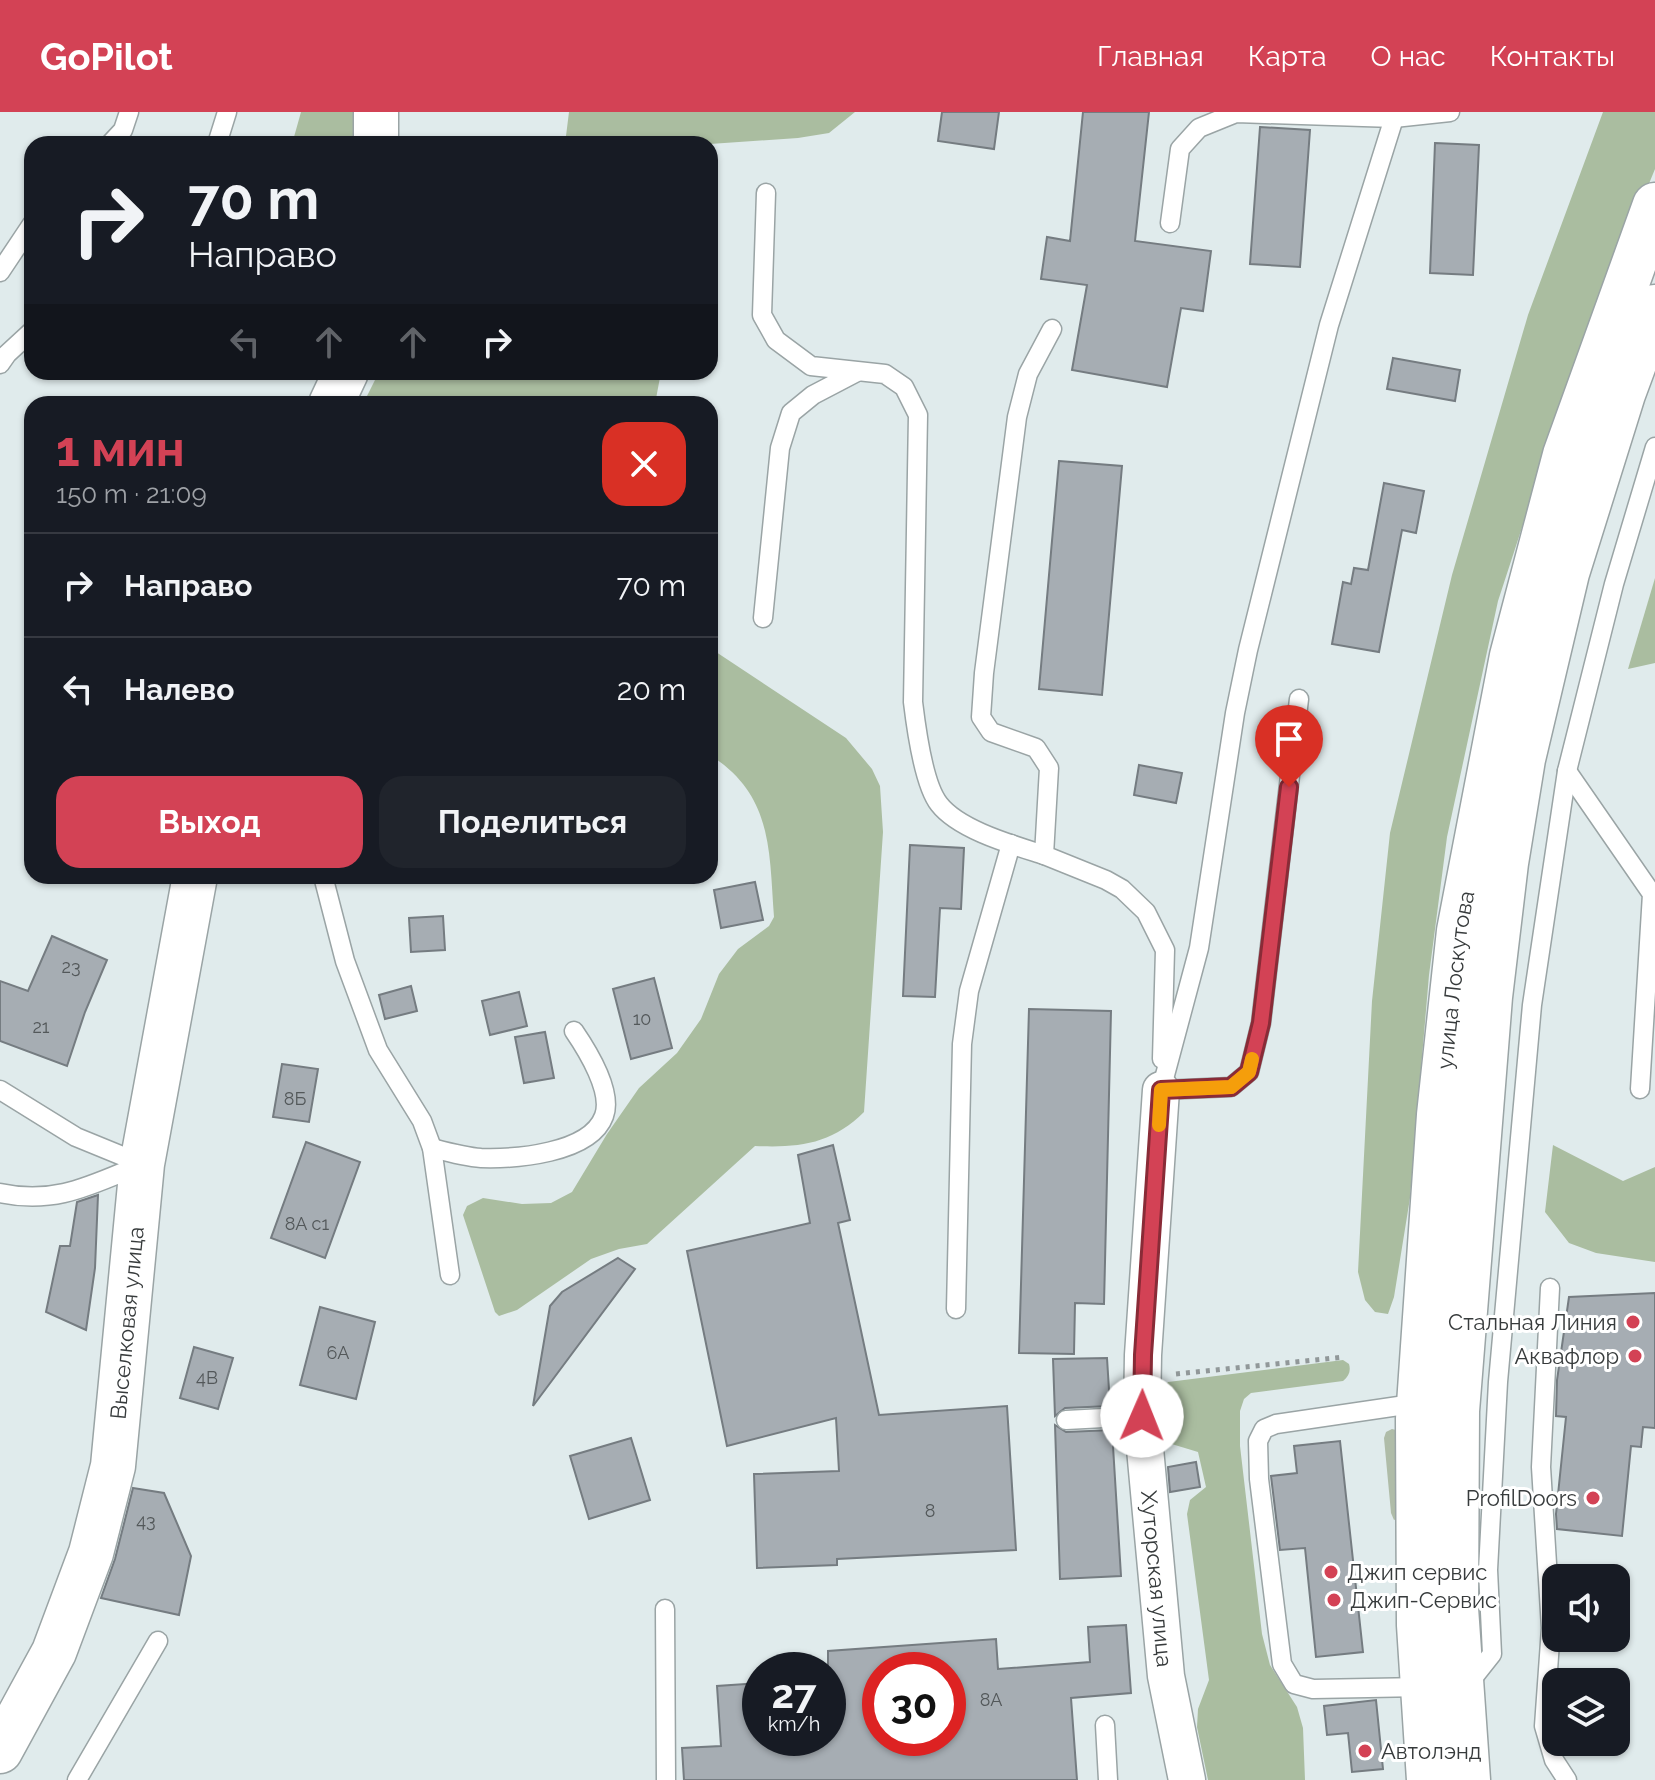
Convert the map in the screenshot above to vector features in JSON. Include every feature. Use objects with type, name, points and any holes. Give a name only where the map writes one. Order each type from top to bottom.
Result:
[{"type":"main road","points":[[376,112],[376,136]]},
{"type":"main road","name":"улица Лоскутова","points":[[1468,1780],[1464,1725],[1441,1684],[1419,1625],[1419,1403],[1439,1115],[1459,931],[1509,671],[1565,455],[1655,205]]},
{"type":"main road","name":"улица Лоскутова","points":[[1429,1780],[1441,1684],[1456,1608],[1457,1411],[1490,997],[1506,863],[1523,759],[1567,573],[1623,394],[1655,307]]},
{"type":"main road","name":"Выселковая улица","points":[[0,1751],[54,1652],[91,1553],[113,1466],[142,1164],[194,884]]},
{"type":"main road","points":[[1464,1725],[1491,1780]]},
{"type":"street","name":"Хуторская улица","points":[[1161,1090],[1142,1416],[1166,1676],[1187,1780]]},
{"type":"lane","points":[[117,136],[123,130],[129,112]]},
{"type":"lane","points":[[220,136],[227,112]]},
{"type":"lane","points":[[1170,223],[1180,149],[1199,128],[1236,113],[1393,115],[1450,112]]},
{"type":"lane","points":[[1161,1090],[1199,948],[1235,713],[1248,650],[1329,325],[1393,115]]},
{"type":"lane","points":[[766,193],[762,315],[776,340],[811,366],[885,374],[904,387],[918,415],[913,702],[917,738],[938,803],[965,823],[1106,880],[1122,889],[1146,912],[1165,950],[1161,1090]]},
{"type":"lane","points":[[0,272],[24,236]]},
{"type":"lane","points":[[1044,855],[1049,768],[1036,748],[991,732],[981,717],[1017,417],[1028,374],[1052,329]]},
{"type":"lane","points":[[0,364],[24,338]]},
{"type":"lane","points":[[763,618],[780,448],[791,413],[813,395],[857,372]]},
{"type":"lane","points":[[1419,1403],[1276,1424],[1264,1429],[1258,1441],[1259,1479],[1282,1664],[1294,1684],[1313,1689],[1441,1684],[1473,1678],[1492,1654],[1488,1570],[1498,1382],[1532,1005],[1567,771],[1614,584],[1655,447]]},
{"type":"lane","points":[[1161,1090],[1231,1087],[1249,1072],[1261,1023],[1299,699]]},
{"type":"lane","points":[[1567,771],[1652,894],[1640,1089]]},
{"type":"lane","points":[[956,1309],[962,1044],[969,991],[1011,844]]},
{"type":"lane","points":[[325,884],[345,961],[378,1050],[422,1121],[432,1148],[450,1275]]},
{"type":"lane","points":[[432,1148],[478,1158],[545,1154],[590,1135],[604,1117],[606,1099],[589,1053],[574,1031]]},
{"type":"lane","points":[[0,1090],[76,1137],[142,1164]]},
{"type":"lane","points":[[0,1193],[20,1197],[71,1194],[142,1164]]},
{"type":"lane","points":[[1550,1288],[1541,1467],[1551,1628],[1544,1726],[1554,1760],[1567,1780]]},
{"type":"lane","points":[[1066,1420],[1142,1416]]},
{"type":"lane","points":[[665,1609],[666,1780]]},
{"type":"lane","points":[[77,1780],[158,1641]]},
{"type":"lane","points":[[1105,1725],[1108,1780]]},
{"type":"path","points":[[1143,1377],[1344,1357]]},
{"type":"green space","points":[[301,112],[360,112],[359,136],[294,136]]},
{"type":"green space","points":[[569,112],[855,112],[829,133],[798,138],[718,143],[718,136],[566,136]]},
{"type":"green space","points":[[1603,112],[1655,112],[1655,169],[1577,359],[1498,601],[1447,837],[1429,975],[1410,1198],[1394,1297],[1388,1314],[1375,1312],[1365,1300],[1358,1272],[1372,1001],[1390,833],[1452,575],[1528,315]]},
{"type":"green space","points":[[375,380],[660,380],[656,396],[367,396]]},
{"type":"green space","points":[[1655,578],[1655,663],[1628,669]]},
{"type":"green space","points":[[718,653],[846,738],[872,769],[880,786],[883,832],[864,1112],[840,1131],[814,1142],[755,1146],[647,1244],[619,1249],[591,1259],[517,1310],[499,1316],[495,1312],[463,1215],[467,1206],[483,1198],[522,1204],[551,1203],[572,1192],[639,1088],[677,1053],[701,1019],[719,974],[738,949],[769,926],[774,917],[764,826],[757,806],[731,771],[718,761]]},
{"type":"green space","points":[[1553,1145],[1623,1181],[1655,1167],[1655,1262],[1596,1253],[1569,1243],[1545,1212]]},
{"type":"green space","points":[[1343,1360],[1350,1369],[1343,1381],[1251,1393],[1244,1399],[1240,1411],[1240,1446],[1262,1634],[1270,1665],[1297,1707],[1303,1728],[1305,1780],[1208,1780],[1197,1727],[1198,1709],[1209,1680],[1187,1514],[1190,1500],[1206,1487],[1198,1452],[1165,1442],[1160,1436],[1158,1395],[1168,1382]]},
{"type":"green space","points":[[1396,1430],[1401,1517],[1394,1520],[1384,1438],[1386,1432]]},
{"type":"building","points":[[942,112],[999,112],[994,149],[938,141]]},
{"type":"building","points":[[1083,112],[1149,112],[1135,241],[1211,251],[1203,311],[1181,308],[1167,387],[1072,370],[1087,285],[1041,279],[1047,237],[1070,241]]},
{"type":"building","points":[[1260,127],[1310,130],[1300,267],[1250,264]]},
{"type":"building","points":[[1435,143],[1479,145],[1473,275],[1430,273]]},
{"type":"building","points":[[1393,358],[1460,370],[1455,401],[1387,389]]},
{"type":"building","points":[[1059,461],[1122,466],[1102,695],[1039,689]]},
{"type":"building","points":[[1384,483],[1424,491],[1416,533],[1402,530],[1379,652],[1332,644],[1343,582],[1351,584],[1354,568],[1368,570]]},
{"type":"building","points":[[1139,765],[1182,773],[1176,803],[1134,795]]},
{"type":"building","points":[[910,845],[964,848],[961,909],[940,908],[935,997],[903,996]]},
{"type":"building","points":[[755,882],[763,920],[721,928],[714,890]]},
{"type":"building","points":[[443,916],[445,950],[411,952],[409,918]]},
{"type":"building","points":[[52,936],[107,960],[67,1066],[0,1041],[0,981],[28,991]]},
{"type":"building","points":[[654,978],[672,1048],[631,1059],[613,989]]},
{"type":"building","points":[[411,986],[417,1011],[385,1019],[379,995]]},
{"type":"building","points":[[519,992],[527,1026],[490,1035],[482,1001]]},
{"type":"building","points":[[1029,1009],[1111,1011],[1104,1304],[1075,1303],[1074,1354],[1019,1353]]},
{"type":"building","points":[[545,1032],[554,1078],[524,1083],[515,1037]]},
{"type":"building","points":[[282,1064],[318,1069],[309,1122],[273,1117]]},
{"type":"building","points":[[306,1142],[360,1162],[325,1258],[271,1238]]},
{"type":"building","points":[[833,1145],[850,1220],[838,1223],[879,1415],[1007,1406],[1016,1550],[837,1559],[837,1565],[757,1568],[754,1474],[839,1471],[836,1418],[727,1446],[687,1251],[810,1223],[798,1155]]},
{"type":"building","points":[[98,1195],[95,1268],[86,1330],[46,1312],[60,1246],[70,1246],[77,1202]]},
{"type":"building","points":[[618,1258],[635,1269],[533,1406],[550,1306],[562,1292]]},
{"type":"building","points":[[1655,1293],[1655,1428],[1643,1427],[1641,1447],[1631,1446],[1622,1536],[1557,1529],[1566,1417],[1556,1416],[1557,1380],[1569,1297]]},
{"type":"building","points":[[320,1307],[375,1322],[356,1399],[300,1385]]},
{"type":"building","points":[[194,1347],[233,1358],[218,1409],[180,1398]]},
{"type":"building","points":[[1107,1358],[1110,1406],[1065,1408],[1055,1416],[1053,1359]]},
{"type":"building","points":[[1055,1425],[1066,1432],[1112,1430],[1121,1576],[1060,1579]]},
{"type":"building","points":[[631,1438],[650,1500],[589,1519],[570,1456]]},
{"type":"building","name":"Джип-Сервис","points":[[1340,1441],[1363,1652],[1316,1657],[1305,1548],[1280,1550],[1271,1476],[1297,1473],[1294,1446]]},
{"type":"building","points":[[1196,1462],[1200,1487],[1170,1492],[1168,1467]]},
{"type":"building","points":[[133,1488],[164,1493],[191,1556],[179,1615],[101,1598],[115,1559]]},
{"type":"building","points":[[1126,1625],[1131,1693],[1071,1698],[1077,1780],[684,1780],[682,1748],[721,1746],[717,1686],[742,1684],[742,1756],[846,1756],[846,1652],[828,1651],[996,1639],[998,1669],[1090,1662],[1088,1627]]},
{"type":"building","name":"Автолэнд","points":[[1376,1700],[1383,1769],[1352,1772],[1348,1733],[1327,1735],[1324,1706]]},
{"type":"slow traffic","points":[[1159,1125],[1161,1090],[1231,1087],[1249,1072],[1252,1059]]},
{"type":"place","name":"Стальная Линия","points":[[1633,1322]]},
{"type":"place","name":"Аквафлор","points":[[1635,1356]]},
{"type":"place","name":"ProfilDoors","points":[[1593,1498]]},
{"type":"place","name":"Джип сервис","points":[[1331,1572]]},
{"type":"place","name":"Джип-Сервис","points":[[1334,1600]]},
{"type":"place","name":"Автолэнд","points":[[1365,1751]]},
{"type":"route","points":[[1142,1416],[1143,1355],[1161,1090],[1231,1087],[1249,1072],[1261,1023],[1289,787]]}]
